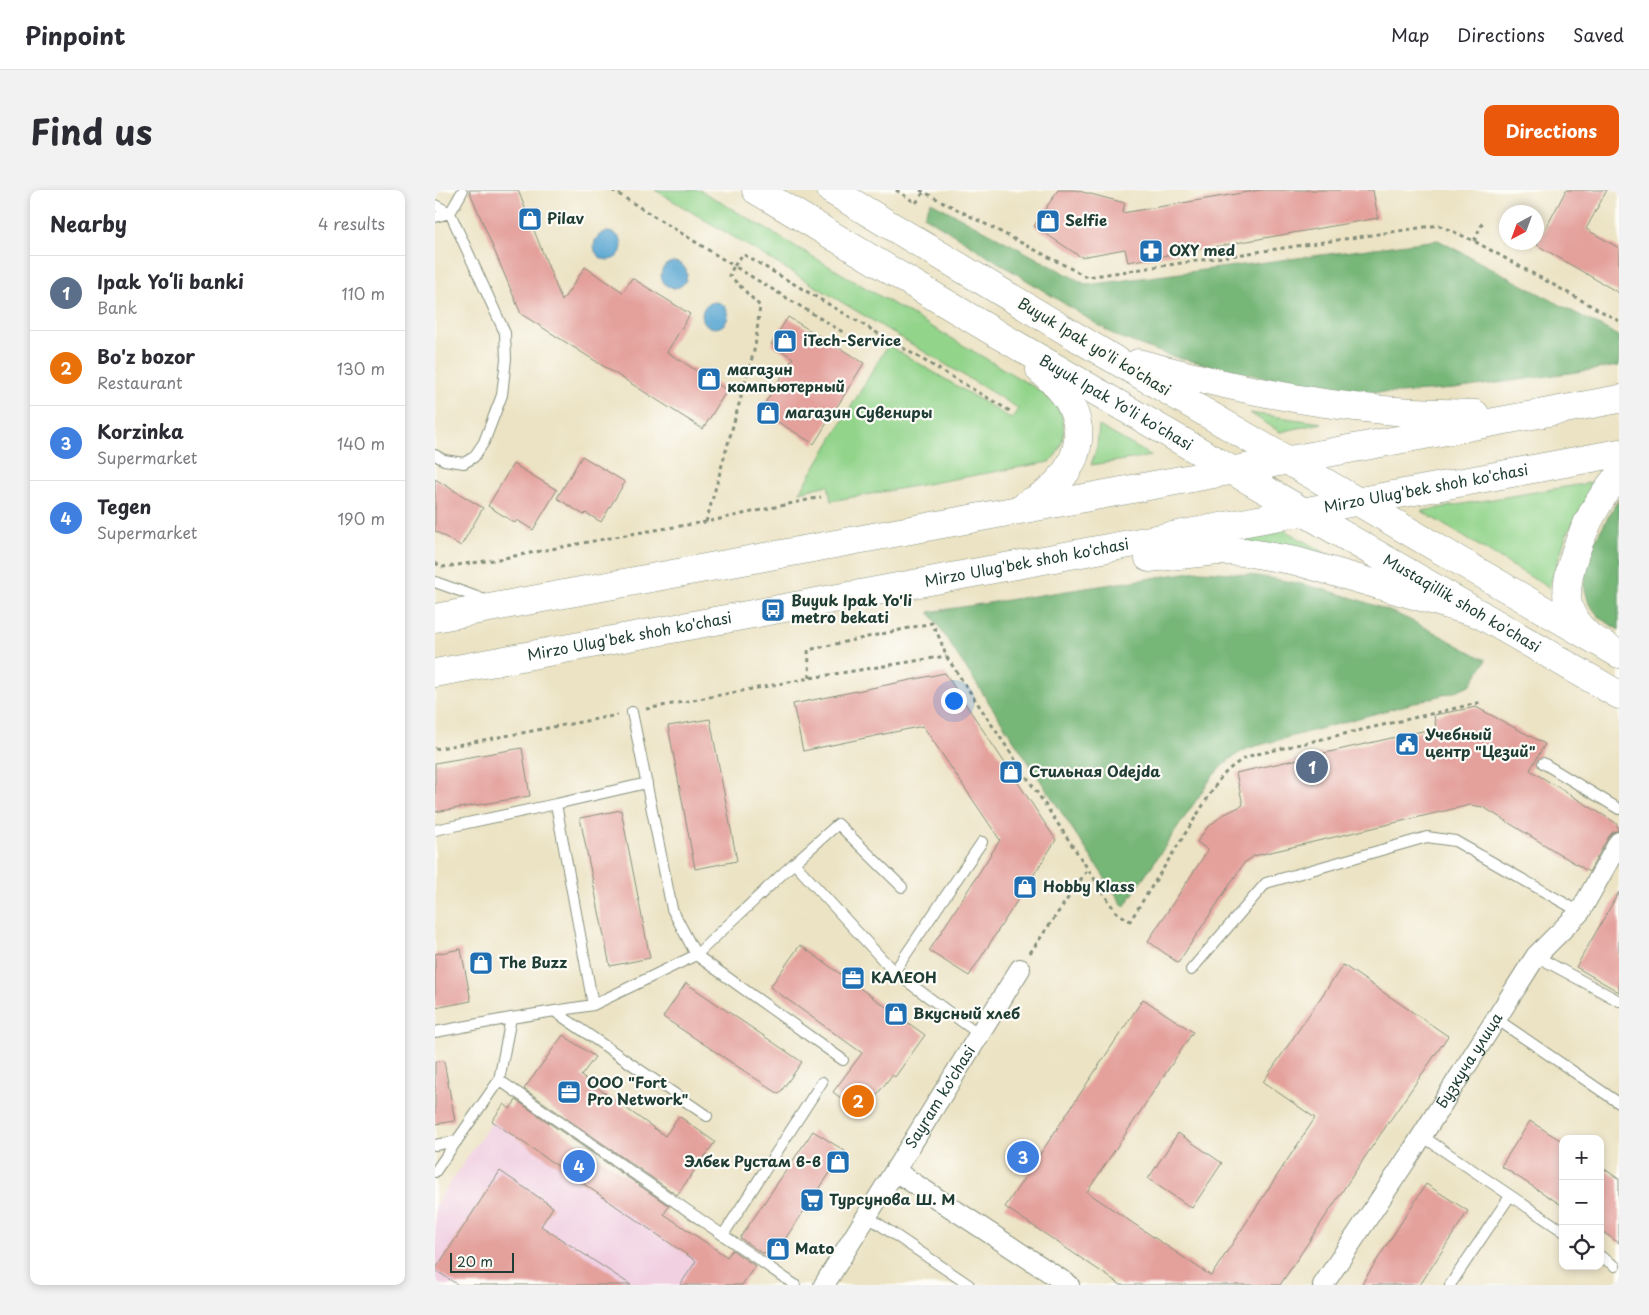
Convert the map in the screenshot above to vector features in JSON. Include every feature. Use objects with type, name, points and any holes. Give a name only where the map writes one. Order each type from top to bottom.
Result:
[{"type":"main road","points":[[756,190],[999,335],[1046,376],[1063,394],[1073,408],[1078,438],[1075,454],[1062,478],[1043,496],[1013,511]]},
{"type":"main road","name":"Buyuk Ipak yo'li ko'chasi","points":[[831,190],[1105,354],[1358,502]]},
{"type":"main road","name":"Buyuk Ipak Yo'li ko'chasi","points":[[999,335],[1232,470]]},
{"type":"main road","points":[[1105,354],[1187,375],[1289,397],[1384,410],[1521,417]]},
{"type":"main road","points":[[435,618],[1619,398]]},
{"type":"main road","name":"Mirzo Ulug'bek shoh ko'chasi","points":[[435,673],[1619,453]]},
{"type":"main road","points":[[1232,470],[1303,512]]},
{"type":"main road","points":[[1591,638],[1580,628],[1573,617],[1569,605],[1568,589],[1571,571],[1584,529],[1595,508],[1619,476]]},
{"type":"main road","points":[[1358,502],[1619,654]]},
{"type":"main road","name":"Mustaqillik shoh ko'chasi","points":[[1303,512],[1619,695]]},
{"type":"main road","points":[[773,610],[973,588],[1154,557],[1218,551],[1245,552],[1296,561],[1480,614]]},
{"type":"street","name":"Бузкуча улица","points":[[1323,1285],[1422,1136],[1536,956],[1580,912],[1619,842]]},
{"type":"street","name":"Sayram ko'chasi","points":[[824,1285],[1021,969]]},
{"type":"street","points":[[895,1172],[1069,1285]]},
{"type":"lane","points":[[435,217],[450,213],[462,192]]},
{"type":"lane","points":[[435,205],[450,213],[505,333],[506,360],[502,395],[484,442],[474,457],[463,463],[444,460],[435,455]]},
{"type":"lane","points":[[435,582],[501,606]]},
{"type":"lane","points":[[632,712],[672,909],[696,955],[843,1060]]},
{"type":"lane","points":[[1543,763],[1619,809]]},
{"type":"lane","points":[[435,830],[647,783]]},
{"type":"lane","points":[[556,804],[593,1005]]},
{"type":"lane","points":[[435,1032],[593,1005],[696,955],[838,824],[901,887]]},
{"type":"lane","points":[[1191,970],[1266,883],[1427,837],[1455,841],[1580,912]]},
{"type":"lane","points":[[894,972],[982,842]]},
{"type":"lane","points":[[794,863],[894,972],[979,1034]]},
{"type":"lane","points":[[1536,956],[1619,1001]]},
{"type":"lane","points":[[554,1011],[707,1116]]},
{"type":"lane","points":[[435,1172],[499,1080],[511,1018]]},
{"type":"lane","points":[[1495,1018],[1619,1102]]},
{"type":"lane","points":[[499,1080],[795,1285]]},
{"type":"lane","points":[[723,1235],[822,1082]]},
{"type":"lane","points":[[1422,1136],[1559,1228]]},
{"type":"lane","points":[[435,1145],[457,1141]]},
{"type":"lane","points":[[1450,1285],[1510,1196]]},
{"type":"lane","points":[[867,1216],[969,1285]]},
{"type":"lane","points":[[1604,1259],[1615,1266]]},
{"type":"path","points":[[613,190],[846,334]]},
{"type":"path","points":[[896,190],[916,202],[922,191],[1087,277],[1439,225],[1474,241],[1619,321]]},
{"type":"path","points":[[1474,241],[1483,221]]},
{"type":"path","points":[[705,522],[755,347],[760,306],[729,275],[743,254],[1010,411]]},
{"type":"path","points":[[435,563],[443,567],[453,566],[705,522],[821,497]]},
{"type":"path","points":[[810,678],[808,650],[932,623],[941,638],[945,656],[1115,911],[1130,921],[1219,780],[1237,762],[1249,756],[1482,702]]},
{"type":"path","points":[[435,749],[810,678],[945,656]]},
{"type":"path","points":[[1021,969],[1087,869]]},
{"type":"shaded area","points":[[504,1104],[750,1273],[742,1285],[435,1285],[435,1205]]},
{"type":"green space","points":[[655,190],[700,190],[1044,393],[1057,405],[1063,421],[1062,444],[1059,450],[1049,462],[831,501],[828,485],[800,492],[888,345],[1012,419],[1018,408]]},
{"type":"green space","points":[[931,202],[1087,285],[1438,240],[1619,336],[1619,366],[1454,389],[1400,393],[1347,391],[1286,382],[1171,356],[1116,336],[924,216]]},
{"type":"green space","points":[[1250,413],[1322,423],[1280,432]]},
{"type":"green space","points":[[1099,426],[1152,456],[1091,465],[1097,446]]},
{"type":"green space","points":[[1595,482],[1566,536],[1549,588],[1421,511]]},
{"type":"green space","points":[[1619,498],[1619,630],[1600,618],[1589,604],[1584,586],[1585,563],[1593,544]]},
{"type":"green space","points":[[1282,529],[1338,560],[1191,544]]},
{"type":"green space","points":[[1198,571],[1248,575],[1298,583],[1347,596],[1406,618],[1486,660],[1471,684],[1454,692],[1249,748],[1233,757],[1212,777],[1124,907],[929,612]]},
{"type":"water","points":[[608,232],[618,236],[622,246],[618,256],[608,260],[598,256],[594,246],[598,236]]},
{"type":"water","points":[[674,262],[684,265],[687,275],[684,285],[674,288],[664,285],[661,275],[664,265]]},
{"type":"water","points":[[715,302],[725,305],[728,315],[725,325],[715,328],[705,325],[702,315],[705,305]]},
{"type":"building","points":[[469,190],[518,190],[562,301],[585,267],[623,292],[632,278],[690,314],[667,352],[727,390],[703,429],[521,314]]},
{"type":"building","points":[[1058,190],[1075,190],[1125,203],[1122,213],[1260,190],[1373,190],[1378,218],[1128,262],[1125,249],[1081,257],[1034,226]]},
{"type":"building","points":[[1566,190],[1607,190],[1586,229],[1619,248],[1619,293],[1544,249],[1544,232]]},
{"type":"building","points":[[788,317],[864,363],[814,444],[760,411],[793,358],[771,344]]},
{"type":"building","points":[[582,456],[625,482],[601,522],[586,513],[584,515],[557,498]]},
{"type":"building","points":[[513,464],[557,490],[533,530],[517,520],[515,523],[488,506]]},
{"type":"building","points":[[435,479],[483,508],[461,546],[435,531]]},
{"type":"building","points":[[945,673],[1056,840],[969,976],[929,951],[1000,840],[923,726],[803,751],[793,704]]},
{"type":"building","points":[[1476,707],[1545,744],[1530,770],[1616,823],[1619,830],[1609,836],[1589,872],[1483,807],[1470,805],[1254,856],[1244,863],[1178,963],[1148,941],[1208,850],[1197,842],[1207,828],[1221,816],[1243,805],[1236,773],[1436,728],[1434,715]]},
{"type":"building","points":[[710,719],[737,861],[695,869],[668,726]]},
{"type":"building","points":[[522,748],[530,796],[435,812],[435,763]]},
{"type":"building","points":[[621,810],[650,958],[610,966],[580,818]]},
{"type":"building","points":[[1619,892],[1619,992],[1576,967]]},
{"type":"building","points":[[800,945],[925,1035],[895,1077],[892,1075],[862,1114],[833,1092],[862,1053],[770,987]]},
{"type":"building","points":[[461,949],[471,1001],[435,1008],[435,954]]},
{"type":"building","points":[[1343,965],[1448,1036],[1280,1285],[1121,1285],[1005,1207],[1143,999],[1193,1032],[1087,1192],[1211,1276],[1315,1118],[1263,1082]]},
{"type":"building","points":[[686,983],[802,1062],[779,1094],[663,1017]]},
{"type":"building","points":[[563,1035],[595,1057],[581,1076],[665,1136],[679,1116],[715,1142],[677,1195],[524,1089]]},
{"type":"building","points":[[444,1061],[455,1121],[435,1124],[435,1062]]},
{"type":"building","points":[[516,1100],[669,1206],[664,1214],[727,1257],[732,1250],[755,1266],[742,1285],[680,1285],[696,1261],[492,1121],[504,1104],[510,1109]]},
{"type":"building","points":[[1530,1121],[1559,1139],[1559,1203],[1501,1166]]},
{"type":"building","points":[[813,1131],[845,1151],[772,1258],[740,1238]]},
{"type":"building","points":[[1178,1133],[1222,1163],[1192,1208],[1148,1179]]},
{"type":"building","points":[[1604,1169],[1619,1179],[1619,1243],[1604,1233]]},
{"type":"building","points":[[500,1171],[553,1207],[541,1226],[631,1285],[458,1285],[435,1270]]},
{"type":"building","points":[[1426,1184],[1468,1211],[1420,1285],[1361,1285]]},
{"type":"place","name":"Pilav","points":[[530,219]]},
{"type":"place","name":"Selfie","points":[[1048,221]]},
{"type":"place","name":"OXY med","points":[[1151,251]]},
{"type":"place","name":"iTech-Service","points":[[785,341]]},
{"type":"place","name":"магазин компьютерный","points":[[709,379]]},
{"type":"place","name":"магазин Сувениры","points":[[768,413]]},
{"type":"place","name":"Buyuk Ipak Yo'li metro bekati","points":[[773,610]]},
{"type":"place","name":"Учебный центр \"Цезий\"","points":[[1407,744]]},
{"type":"place","name":"Ipak Yoʻli banki","points":[[1312,767]]},
{"type":"place","name":"Стильная Odejda","points":[[1011,772]]},
{"type":"place","name":"Hobby Klass","points":[[1025,887]]},
{"type":"place","name":"The Buzz","points":[[481,963]]},
{"type":"place","name":"КАЛЕОН","points":[[853,978]]},
{"type":"place","name":"Вкусный хлеб","points":[[896,1014]]},
{"type":"place","name":"ООО \"Fort Pro Network\"","points":[[569,1092]]},
{"type":"place","name":"Bo'z bozor","points":[[858,1101]]},
{"type":"place","name":"Korzinka","points":[[1023,1157]]},
{"type":"place","name":"Элбек Рустам в-в","points":[[838,1162]]},
{"type":"place","name":"Tegen","points":[[579,1166]]},
{"type":"place","name":"Турсунова Ш. М","points":[[812,1200]]},
{"type":"place","name":"Mato","points":[[778,1249]]}]
